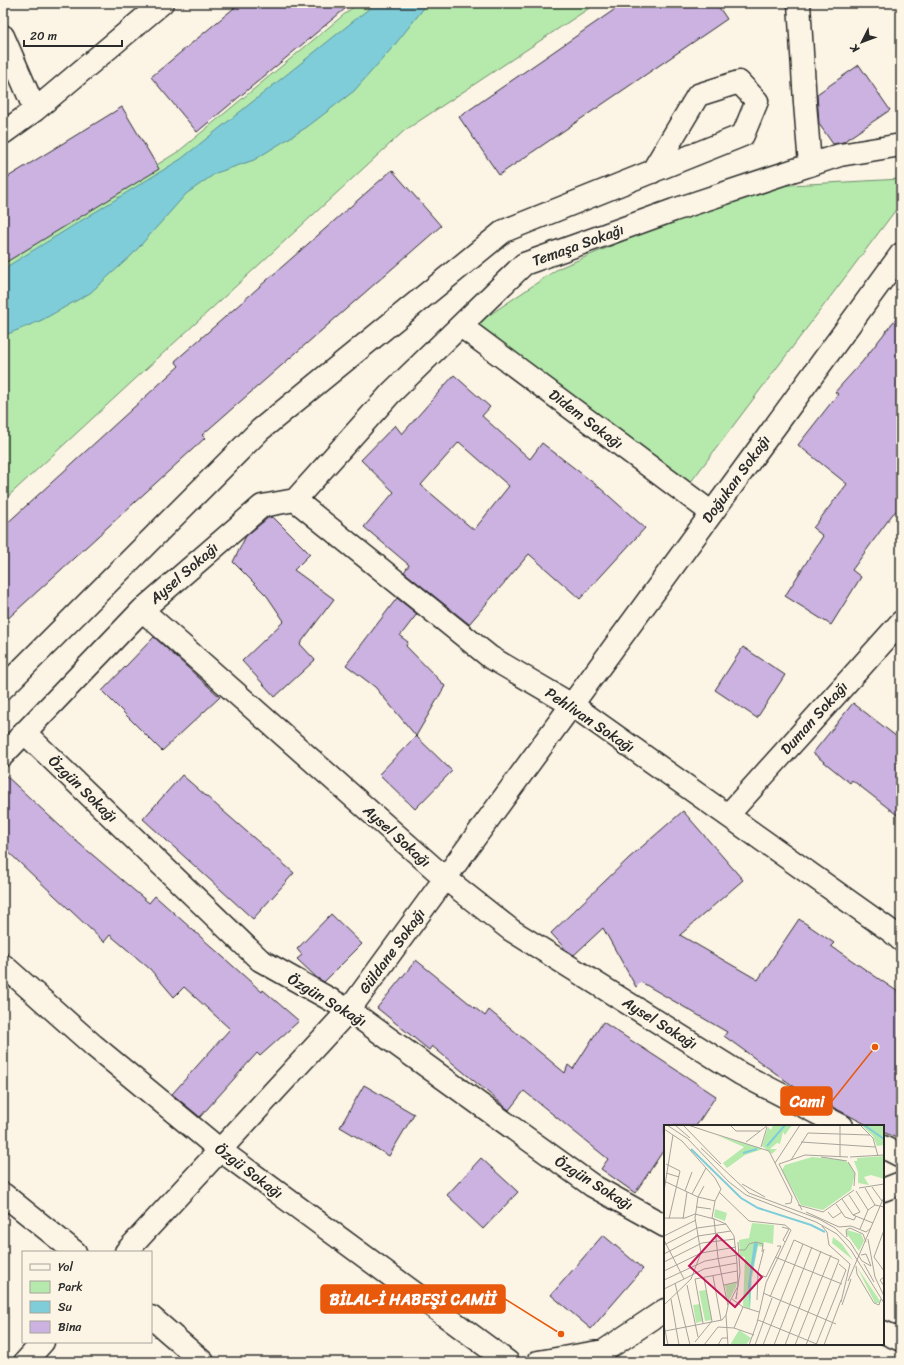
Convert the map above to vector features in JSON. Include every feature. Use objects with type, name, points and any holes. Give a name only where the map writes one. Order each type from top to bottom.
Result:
[{"type":"street","points":[[3,133],[35,110],[162,3]]},
{"type":"street","points":[[799,3],[810,165]]},
{"type":"street","points":[[3,36],[35,110]]},
{"type":"street","points":[[3,688],[260,430],[504,231],[652,172],[743,135],[757,101],[739,82],[698,95],[652,172]]},
{"type":"street","name":"Temaşa Sokağı","points":[[295,500],[391,393],[524,264],[674,210],[840,155],[901,145]]},
{"type":"street","name":"Doğukan Sokağı","points":[[572,705],[901,254]]},
{"type":"street","name":"Didem Sokağı","points":[[461,326],[712,513]]},
{"type":"street","name":"Aysel Sokağı","points":[[295,500],[262,506],[142,610],[445,878],[511,930],[734,1070],[840,1125]]},
{"type":"street","name":"Pehlivan Sokağı","points":[[295,500],[490,657],[572,705],[898,932]]},
{"type":"street","points":[[3,755],[142,610]]},
{"type":"street","name":"Duman Sokağı","points":[[728,815],[901,622]]},
{"type":"street","name":"Güldane Sokağı","points":[[127,1251],[349,1010],[572,705]]},
{"type":"street","name":"Özgün Sokağı","points":[[24,732],[260,960],[349,1010],[593,1186],[664,1225]]},
{"type":"street","name":"Özgü Sokağı","points":[[3,965],[93,1045],[220,1150],[508,1362]]},
{"type":"street","points":[[884,1148],[901,1156]]},
{"type":"street","points":[[884,1190],[901,1183]]},
{"type":"street","points":[[3,1194],[74,1251]]},
{"type":"street","points":[[538,1362],[604,1351],[664,1311]]},
{"type":"street","points":[[152,1318],[203,1362]]},
{"type":"street","points":[[884,1332],[901,1340]]},
{"type":"street","points":[[25,1362],[42,1343]]},
{"type":"green space","points":[[358,3],[597,3],[404,131],[3,501],[3,261],[179,151]]},
{"type":"green space","points":[[901,179],[901,203],[684,491],[473,326],[559,268],[752,187]]},
{"type":"water","points":[[376,3],[428,3],[393,47],[354,91],[307,127],[254,160],[216,173],[186,194],[132,255],[90,293],[42,320],[3,336],[3,269],[181,159]]},
{"type":"building","points":[[240,3],[352,3],[197,132],[151,77]]},
{"type":"building","points":[[624,3],[716,3],[727,19],[499,175],[459,117]]},
{"type":"building","points":[[859,65],[890,110],[843,142],[833,144],[819,124],[817,94]]},
{"type":"building","points":[[122,107],[159,169],[3,264],[3,180]]},
{"type":"building","points":[[392,170],[441,226],[202,435],[205,438],[3,623],[3,527],[179,366],[175,361]]},
{"type":"building","points":[[901,312],[901,506],[892,515],[852,570],[861,577],[831,625],[785,596],[823,536],[813,528],[847,484],[798,445],[838,394],[835,392],[862,362]]},
{"type":"building","points":[[454,375],[490,407],[482,416],[530,459],[542,443],[600,488],[645,528],[580,599],[529,554],[469,624],[404,572],[409,565],[364,527],[394,492],[361,460],[395,425],[402,434]],"holes":[[[459,442],[509,486],[474,530],[421,485]]]},
{"type":"building","points":[[273,517],[310,554],[294,570],[334,599],[300,644],[315,660],[275,697],[242,661],[284,621],[267,596],[233,562],[246,536],[268,518]]},
{"type":"building","points":[[397,598],[417,614],[400,636],[408,642],[406,646],[445,686],[416,736],[375,687],[346,665]]},
{"type":"building","points":[[154,637],[220,697],[162,751],[102,691]]},
{"type":"building","points":[[743,647],[785,675],[757,718],[715,690]]},
{"type":"building","points":[[853,703],[901,740],[901,818],[852,780],[850,783],[813,753]]},
{"type":"building","points":[[416,736],[452,771],[415,809],[379,774]]},
{"type":"building","points":[[3,773],[74,839],[149,903],[155,896],[262,992],[263,990],[299,1021],[260,1056],[257,1053],[200,1117],[172,1094],[230,1029],[184,987],[174,997],[150,969],[110,935],[104,942],[3,847]]},
{"type":"building","points":[[182,775],[294,873],[253,919],[143,819]]},
{"type":"building","points":[[683,811],[743,880],[680,935],[758,980],[799,919],[834,943],[831,946],[901,994],[901,1140],[884,1132],[884,1125],[867,1125],[796,1088],[724,1036],[727,1032],[641,982],[636,987],[603,928],[574,955],[566,950],[551,933],[629,858]]},
{"type":"building","points":[[331,914],[362,944],[324,982],[317,978],[297,959],[302,955],[297,949]]},
{"type":"building","points":[[416,960],[485,1016],[489,1010],[565,1073],[568,1065],[573,1069],[603,1022],[716,1096],[697,1125],[664,1125],[664,1150],[635,1193],[601,1169],[608,1159],[524,1091],[509,1110],[432,1046],[429,1050],[377,1008]]},
{"type":"building","points":[[364,1085],[414,1114],[389,1156],[340,1127]]},
{"type":"building","points":[[481,1158],[518,1192],[483,1229],[447,1195]]},
{"type":"building","points":[[603,1235],[643,1269],[591,1329],[551,1295]]},
{"type":"place","name":"Cami","points":[[875,1047]]},
{"type":"place","name":"BİLAL-İ HABEŞİ CAMİİ","points":[[561,1334]]}]
